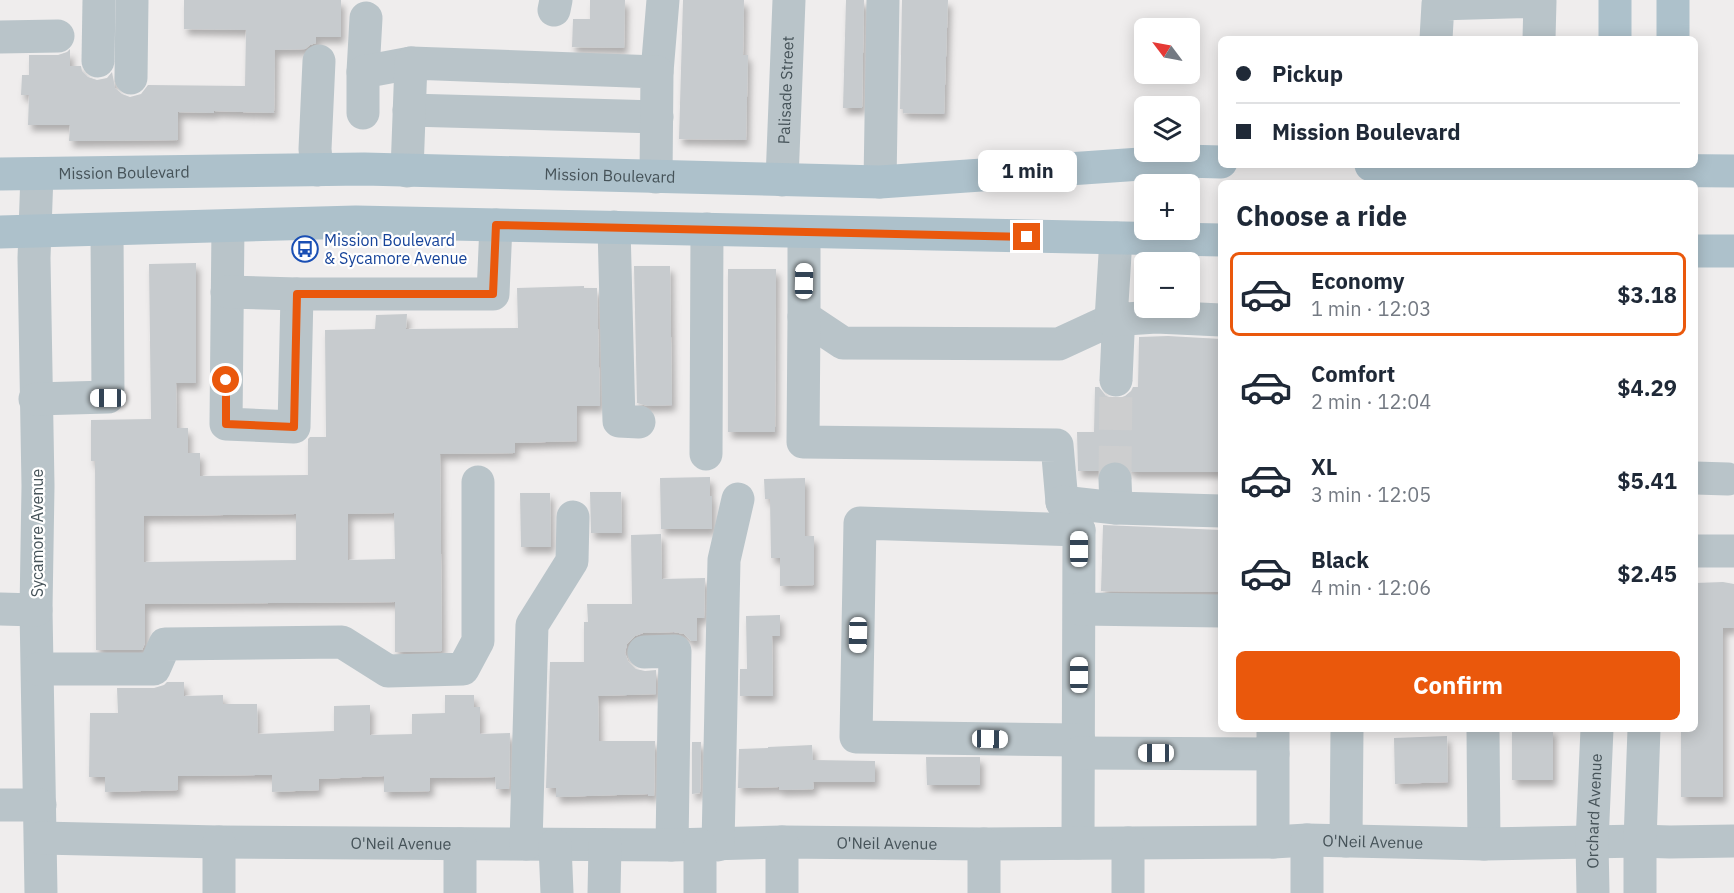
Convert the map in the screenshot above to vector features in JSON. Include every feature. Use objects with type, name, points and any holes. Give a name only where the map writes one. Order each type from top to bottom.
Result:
[{"type":"main road","points":[[1615,0],[1615,36]]},
{"type":"main road","points":[[1673,0],[1673,36]]},
{"type":"main road","name":"Mission Boulevard","points":[[0,174],[317,170],[880,182],[1184,161],[1218,162]]},
{"type":"main road","points":[[1483,168],[1614,173],[1734,171]]},
{"type":"main road","points":[[0,232],[356,222],[1218,240]]},
{"type":"main road","points":[[1698,251],[1734,251]]},
{"type":"street","points":[[98,61],[99,0]]},
{"type":"street","points":[[131,78],[132,0]]},
{"type":"street","points":[[656,177],[657,72],[663,0]]},
{"type":"street","name":"Palisade Street","points":[[782,180],[789,0]]},
{"type":"street","points":[[880,182],[883,0]]},
{"type":"street","points":[[1436,36],[1438,4],[1540,1],[1539,36]]},
{"type":"street","points":[[363,113],[366,18]]},
{"type":"street","points":[[0,38],[58,36]]},
{"type":"street","points":[[317,170],[315,149],[319,61]]},
{"type":"street","points":[[363,72],[411,63],[657,72]]},
{"type":"street","points":[[407,171],[411,63]]},
{"type":"street","points":[[409,110],[657,117]]},
{"type":"street","name":"Sycamore Avenue","points":[[37,174],[34,230],[38,486],[36,610],[41,893]]},
{"type":"street","points":[[227,292],[493,294],[496,225]]},
{"type":"street","points":[[228,226],[226,424],[294,427],[297,294]]},
{"type":"street","points":[[614,228],[619,421],[639,422]]},
{"type":"street","points":[[35,399],[108,398],[107,230]]},
{"type":"street","points":[[706,230],[706,454]]},
{"type":"street","points":[[804,232],[803,442],[1057,445],[1070,516],[1080,609],[1078,843]]},
{"type":"street","points":[[1116,238],[1111,320],[1118,334],[1116,380]]},
{"type":"street","points":[[804,317],[843,343],[1059,344],[1111,320],[1156,317],[1218,320]]},
{"type":"street","points":[[1698,478],[1728,479]]},
{"type":"street","points":[[38,669],[154,669],[165,644],[342,642],[388,671],[462,669],[478,641],[478,482]]},
{"type":"street","points":[[1218,510],[1116,493],[1070,516],[860,523],[856,737],[1079,746],[1273,741],[1273,842]]},
{"type":"street","points":[[697,845],[724,560],[738,499]]},
{"type":"street","points":[[557,893],[540,844],[532,625],[572,561],[573,517]]},
{"type":"street","points":[[1698,551],[1734,551]]},
{"type":"street","points":[[0,609],[36,610]]},
{"type":"street","points":[[1080,609],[1218,612]]},
{"type":"street","points":[[644,652],[675,651],[697,845],[700,893]]},
{"type":"street","points":[[1346,841],[1347,732]]},
{"type":"street","points":[[1483,732],[1484,844]]},
{"type":"street","name":"Orchard Avenue","points":[[1593,893],[1592,842],[1597,732]]},
{"type":"street","points":[[1640,893],[1644,732]]},
{"type":"street","points":[[0,805],[40,805]]},
{"type":"street","name":"O'Neil Avenue","points":[[41,838],[604,845],[1307,840],[1484,844],[1734,841]]},
{"type":"street","points":[[1307,840],[1307,893]]},
{"type":"street","points":[[219,842],[219,893]]},
{"type":"street","points":[[782,842],[782,893]]},
{"type":"street","points":[[1128,843],[1128,893]]},
{"type":"street","points":[[460,844],[460,893]]},
{"type":"street","points":[[984,844],[984,893]]},
{"type":"street","points":[[604,845],[604,893]]},
{"type":"building","points":[[184,0],[341,0],[341,37],[316,37],[316,43],[305,49],[275,50],[274,113],[178,112],[178,140],[69,141],[70,125],[28,125],[29,95],[21,95],[22,75],[29,75],[29,55],[58,55],[70,49],[70,66],[81,66],[82,71],[88,77],[97,80],[107,78],[112,72],[115,88],[130,97],[141,94],[148,85],[245,86],[246,30],[184,29]]},
{"type":"building","points":[[590,0],[625,0],[624,48],[572,47],[573,19],[590,19]]},
{"type":"building","points":[[683,0],[744,0],[743,55],[748,55],[746,140],[679,139]]},
{"type":"building","points":[[846,0],[864,0],[862,108],[843,108]]},
{"type":"building","points":[[902,0],[948,0],[944,114],[903,113],[903,109],[900,109]]},
{"type":"building","points":[[196,263],[196,383],[176,383],[177,428],[188,428],[188,453],[200,453],[200,476],[308,475],[308,439],[326,437],[325,330],[375,329],[376,315],[407,314],[406,329],[518,328],[517,288],[584,286],[584,288],[597,288],[600,406],[577,406],[577,441],[515,443],[515,453],[440,454],[442,651],[395,652],[395,602],[145,604],[145,643],[142,650],[96,650],[95,461],[91,461],[91,420],[151,419],[149,264]],"holes":[[[394,513],[395,559],[348,560],[348,514]],[[296,514],[296,560],[144,562],[144,516]]]},
{"type":"building","points":[[634,266],[670,266],[672,405],[648,406],[637,403]]},
{"type":"building","points":[[728,269],[776,269],[775,432],[728,432]]},
{"type":"building","points":[[1139,337],[1218,339],[1218,472],[1132,472],[1124,463],[1115,460],[1105,463],[1098,471],[1078,471],[1077,432],[1094,432],[1095,387],[1099,387],[1106,396],[1116,399],[1125,396],[1133,387],[1138,387]]},
{"type":"building","points":[[710,477],[712,529],[661,529],[660,478]]},
{"type":"building","points":[[805,478],[805,536],[814,536],[814,585],[780,586],[780,558],[771,558],[770,499],[765,499],[764,479]]},
{"type":"building","points":[[590,492],[621,492],[622,533],[591,533]]},
{"type":"building","points":[[520,493],[550,493],[551,547],[521,547]]},
{"type":"building","points":[[1103,525],[1218,530],[1218,592],[1101,591]]},
{"type":"building","points":[[661,534],[662,579],[705,578],[704,618],[697,618],[697,641],[691,641],[684,634],[674,632],[643,633],[635,636],[627,644],[625,653],[628,661],[636,669],[656,670],[656,694],[598,696],[599,741],[655,741],[654,796],[648,796],[648,794],[556,797],[556,788],[546,788],[550,662],[584,662],[584,622],[588,622],[587,604],[632,604],[631,535]]},
{"type":"building","points":[[1698,583],[1734,584],[1734,628],[1723,628],[1723,797],[1681,797],[1681,732],[1698,732]]},
{"type":"building","points":[[780,615],[780,636],[772,636],[773,696],[740,696],[740,669],[747,669],[746,616]]},
{"type":"building","points":[[167,682],[184,682],[184,696],[223,695],[223,704],[257,704],[258,734],[334,731],[334,706],[370,705],[370,735],[412,734],[412,714],[445,713],[445,695],[474,695],[474,707],[480,707],[480,734],[510,733],[509,789],[496,789],[495,777],[430,778],[430,791],[384,792],[384,776],[319,779],[319,790],[272,792],[272,775],[256,775],[178,776],[178,790],[105,792],[105,777],[89,777],[90,713],[118,713],[117,688],[154,688]]},
{"type":"building","points":[[1512,732],[1553,732],[1553,780],[1512,780]]},
{"type":"building","points":[[1447,736],[1448,782],[1395,784],[1394,738]]},
{"type":"building","points":[[692,742],[701,742],[700,793],[692,794]]},
{"type":"building","points":[[812,745],[813,760],[875,761],[875,782],[813,782],[814,789],[738,788],[739,749]]},
{"type":"building","points":[[926,757],[980,757],[980,785],[927,785]]},
{"type":"tunnel","points":[[1115,479],[1116,380]]},
{"type":"place","name":"Mission Boulevard & Sycamore Avenue","points":[[305,249]]},
{"type":"route","points":[[226,380],[226,424],[294,427],[297,294],[493,294],[496,225],[1027,237]]}]
